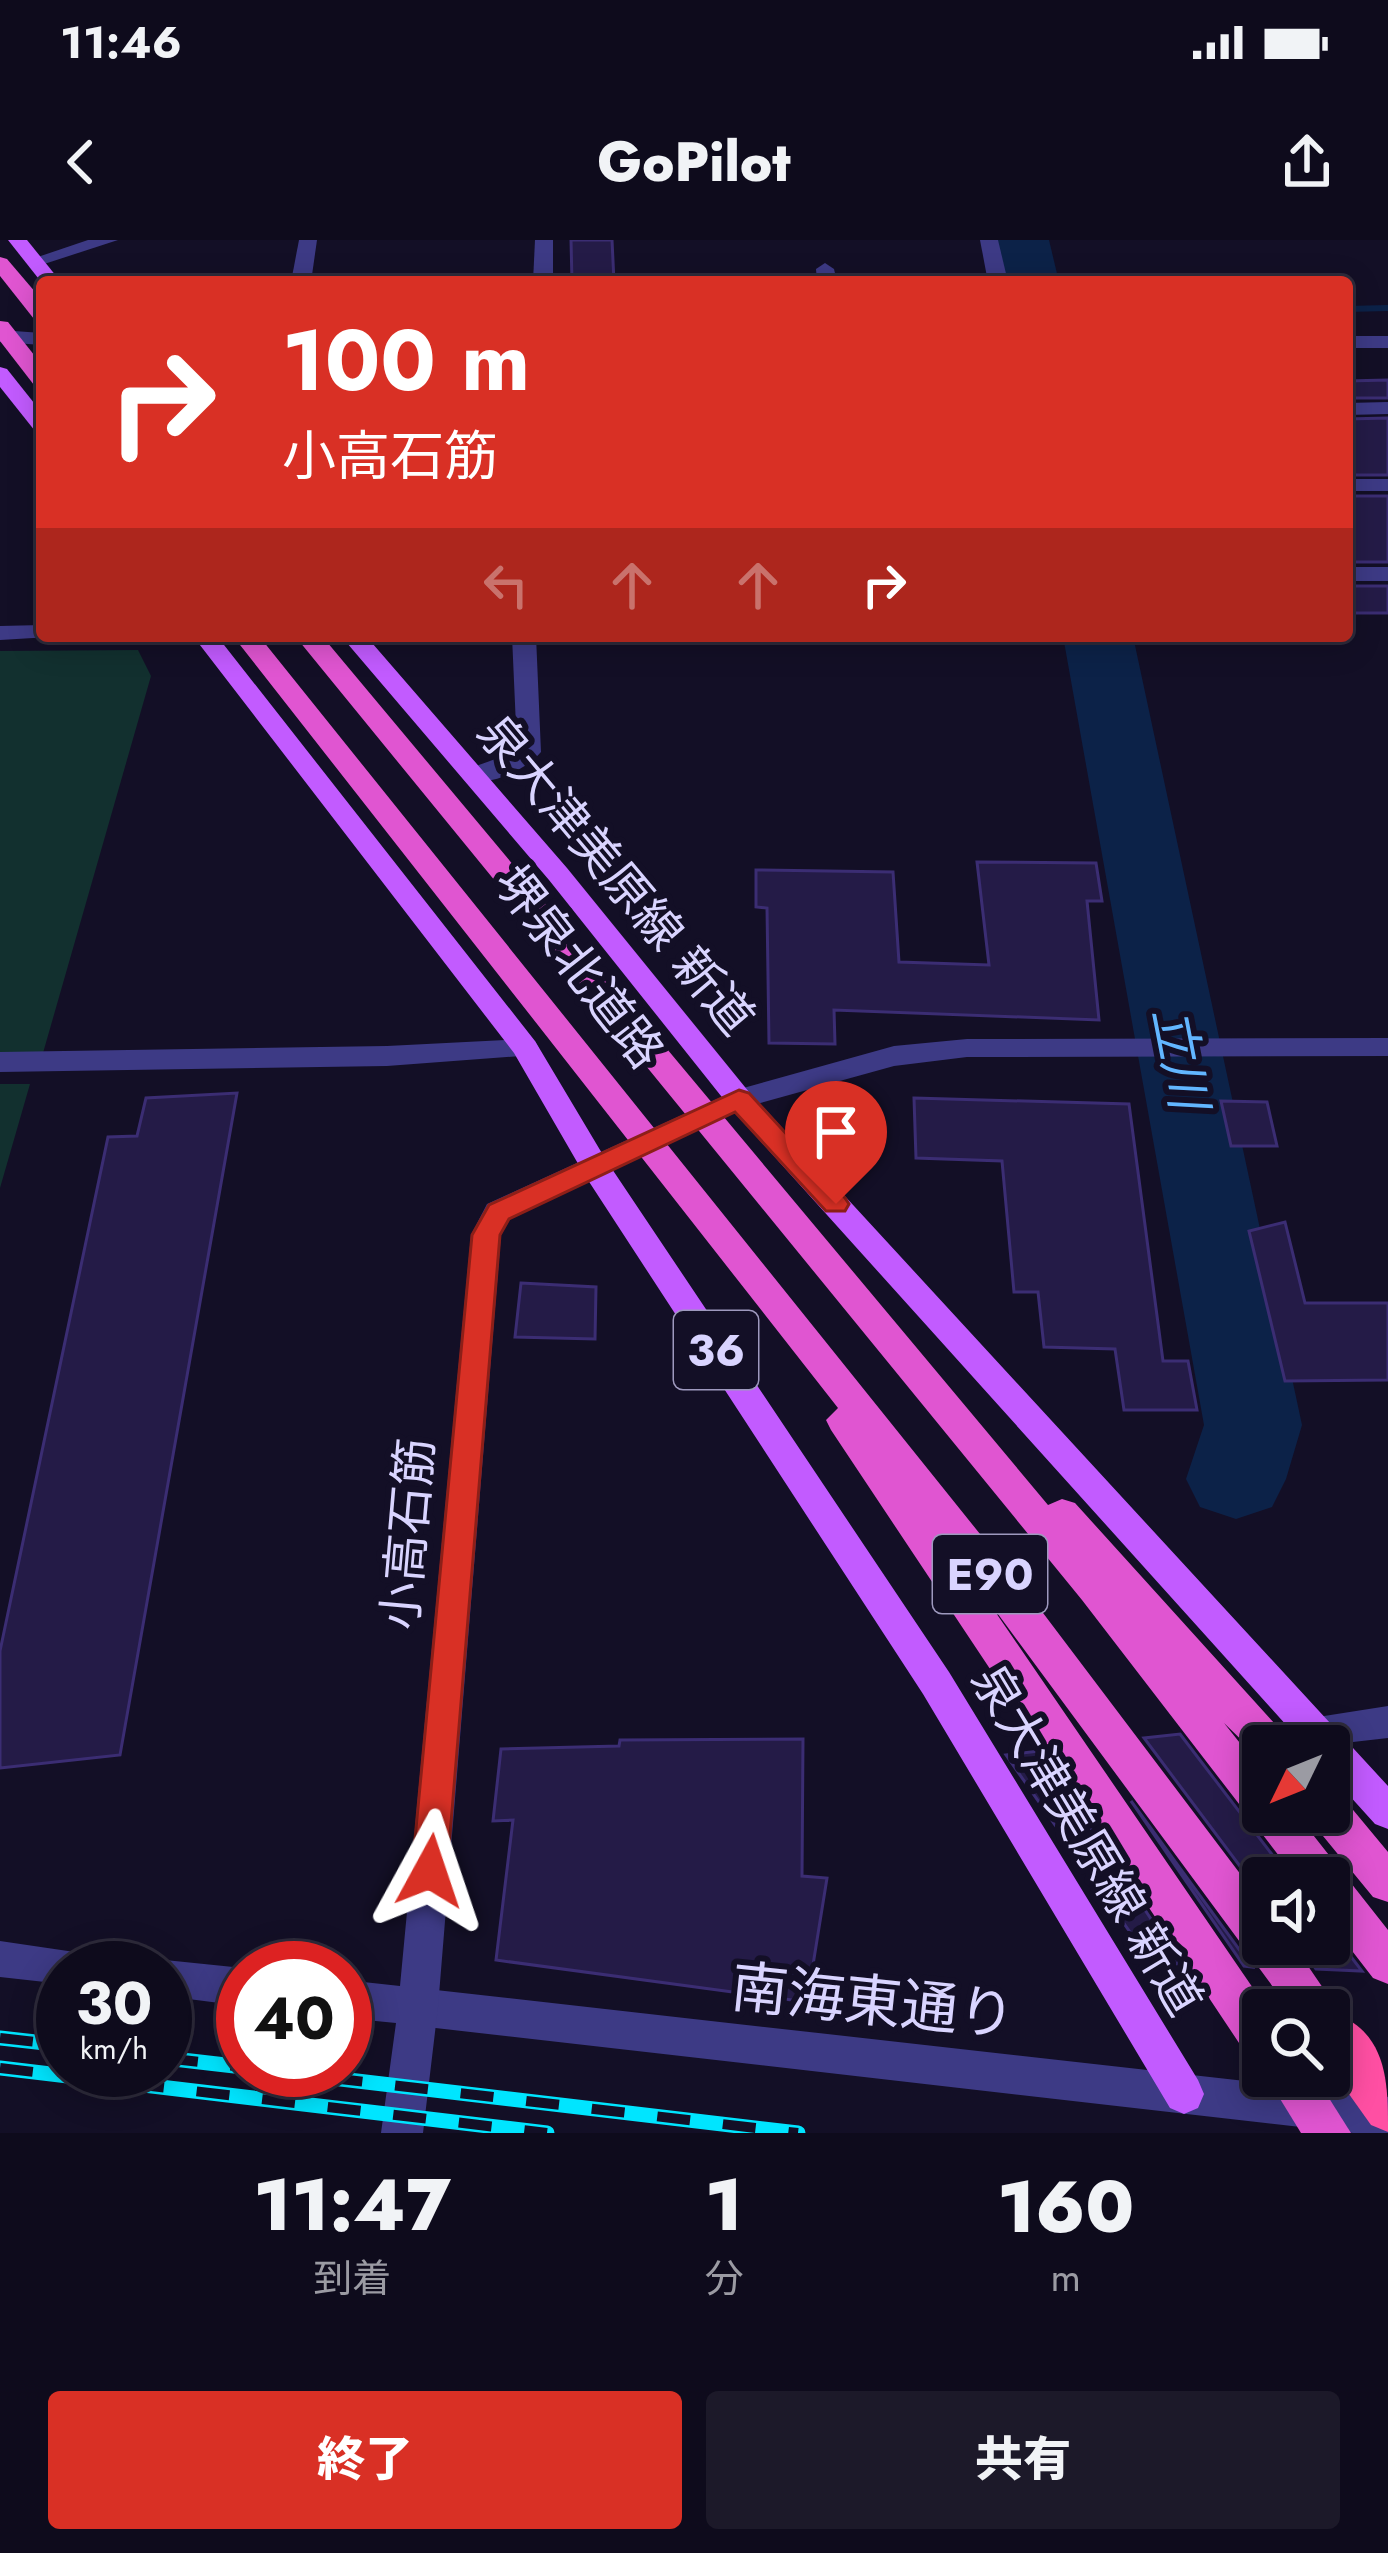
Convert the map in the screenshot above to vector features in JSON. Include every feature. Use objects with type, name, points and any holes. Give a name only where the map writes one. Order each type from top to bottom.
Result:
[{"type":"highway","points":[[0,263],[36,307]]},
{"type":"highway","points":[[0,332],[36,373]]},
{"type":"highway","name":"堺泉北道路","points":[[251,642],[1024,1616],[1242,1910]]},
{"type":"highway","name":"堺泉北道路","points":[[313,642],[1096,1589],[1242,1776]]},
{"type":"highway","points":[[770,1194],[1251,1725]]},
{"type":"highway","points":[[708,1217],[1242,2009]]},
{"type":"highway","points":[[1286,1833],[1305,1857]]},
{"type":"highway","points":[[1346,1833],[1388,1883]]},
{"type":"highway","points":[[1350,1915],[1388,1964]]},
{"type":"highway","points":[[1350,2058],[1388,2112]]},
{"type":"highway","points":[[1303,2097],[1328,2133]]},
{"type":"main road","points":[[16,240],[46,276]]},
{"type":"main road","points":[[0,373],[36,419]]},
{"type":"main road","name":"泉大津美原線 新道","points":[[210,642],[525,1048],[596,1168],[936,1683],[1184,2094]]},
{"type":"main road","name":"泉大津美原線 新道","points":[[358,642],[739,1099],[1313,1725]]},
{"type":"main road","name":"泉大津美原線 新道","points":[[1350,1767],[1388,1812]]},
{"type":"street","points":[[35,261],[109,240]]},
{"type":"street","points":[[303,276],[308,240]]},
{"type":"street","points":[[543,276],[544,240]]},
{"type":"street","points":[[989,240],[997,276]]},
{"type":"street","points":[[0,332],[36,338]]},
{"type":"street","points":[[1353,342],[1388,342]]},
{"type":"street","points":[[1353,409],[1388,408]]},
{"type":"street","points":[[1353,485],[1388,485]]},
{"type":"street","points":[[1353,574],[1388,574]]},
{"type":"street","points":[[0,633],[36,632]]},
{"type":"street","points":[[474,776],[506,767],[529,752],[524,642]]},
{"type":"street","name":"小高石筋","points":[[402,2133],[418,2007],[486,1235],[498,1212],[739,1099],[894,1056],[967,1048],[1388,1047]]},
{"type":"street","points":[[0,1062],[387,1056],[525,1048]]},
{"type":"street","points":[[1350,1726],[1388,1722]]},
{"type":"street","points":[[0,1959],[36,1963]]},
{"type":"street","name":"南海東通り","points":[[372,2002],[1184,2094],[1388,2112]]},
{"type":"green space","points":[[138,650],[151,676],[43,1053],[0,1052],[0,651]]},
{"type":"green space","points":[[0,1084],[30,1084],[0,1188]]},
{"type":"building","points":[[571,240],[612,240],[614,276],[572,276]]},
{"type":"building","points":[[1388,380],[1388,398],[1353,398],[1353,381]]},
{"type":"building","points":[[1388,418],[1388,475],[1353,475],[1353,419]]},
{"type":"building","points":[[1353,496],[1388,496],[1388,562],[1353,562]]},
{"type":"building","points":[[1353,586],[1388,586],[1388,613],[1353,613]]},
{"type":"building","points":[[977,862],[1096,863],[1102,901],[1087,901],[1099,1020],[834,1010],[835,1044],[769,1043],[767,908],[756,907],[756,870],[893,872],[899,962],[989,965]]},
{"type":"building","points":[[237,1093],[120,1755],[0,1768],[0,1651],[108,1137],[137,1136],[146,1098]]},
{"type":"building","points":[[914,1098],[1129,1104],[1163,1361],[1188,1361],[1197,1410],[1124,1410],[1115,1349],[1044,1347],[1038,1292],[1014,1292],[1002,1161],[916,1158]]},
{"type":"building","points":[[1221,1101],[1267,1102],[1277,1146],[1231,1146]]},
{"type":"building","points":[[1285,1222],[1305,1303],[1388,1303],[1388,1380],[1285,1381],[1249,1231]]},
{"type":"building","points":[[521,1283],[596,1287],[595,1339],[515,1337]]},
{"type":"building","points":[[1180,1734],[1242,1815],[1242,1833],[1256,1833],[1274,1857],[1242,1857],[1242,1869],[1144,1738]]},
{"type":"building","points":[[803,1739],[802,1876],[827,1878],[807,2002],[496,1960],[513,1820],[493,1821],[501,1749],[619,1746],[620,1740]]},
{"type":"building","points":[[1039,1751],[1181,1964],[1151,1962],[1006,1755]]},
{"type":"building","points":[[1131,1801],[1242,1953],[1242,1963]]},
{"type":"building","points":[[1350,1955],[1362,1971],[1316,1969],[1313,1965],[1350,1965]]},
{"type":"waterway","name":"立川","points":[[1021,240],[1029,276]]},
{"type":"waterway","points":[[1353,309],[1388,308]]},
{"type":"waterway","name":"立川","points":[[1099,642],[1253,1425],[1236,1479]]},
{"type":"railway","points":[[0,2038],[36,2042]]},
{"type":"railway","points":[[192,2061],[216,2064]]},
{"type":"railway","points":[[0,2068],[547,2133]]},
{"type":"railway","points":[[372,2083],[798,2133]]},
{"type":"route","points":[[430,1871],[486,1235],[498,1212],[739,1099],[836,1204]]}]
